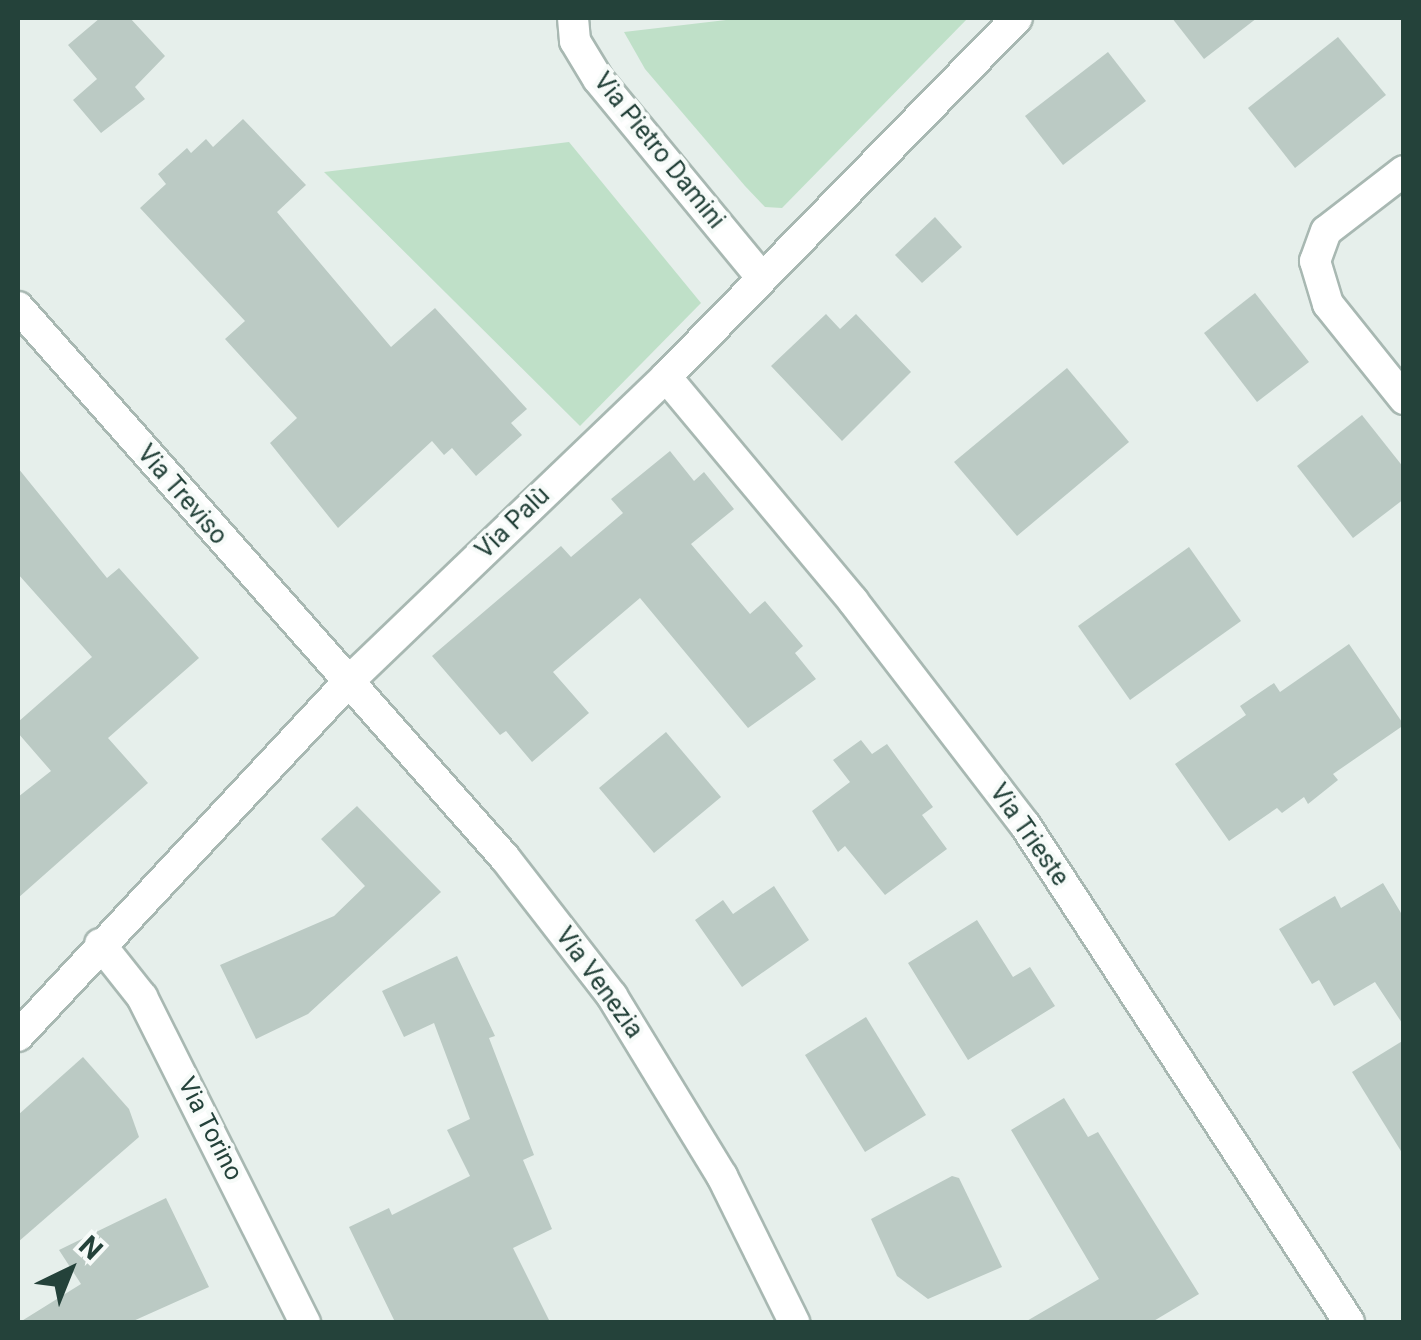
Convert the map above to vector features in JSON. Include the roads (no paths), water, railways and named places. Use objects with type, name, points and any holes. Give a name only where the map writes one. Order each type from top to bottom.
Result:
[{"type":"street","name":"Via Pietro Damini","points":[[572,18],[576,41],[598,79],[761,278]]},
{"type":"street","name":"Via Palù","points":[[18,1036],[349,681],[666,378],[1018,18]]},
{"type":"street","points":[[1404,170],[1326,231],[1315,262],[1328,304],[1404,398]]},
{"type":"street","name":"Via Treviso","points":[[22,320],[349,681]]},
{"type":"street","name":"Via Trieste","points":[[666,378],[853,601],[1025,825],[1349,1322]]},
{"type":"street","name":"Via Venezia","points":[[349,681],[505,858],[612,996],[722,1176],[794,1322]]},
{"type":"street","name":"Via Torino","points":[[100,944],[142,997],[306,1322]]}]
